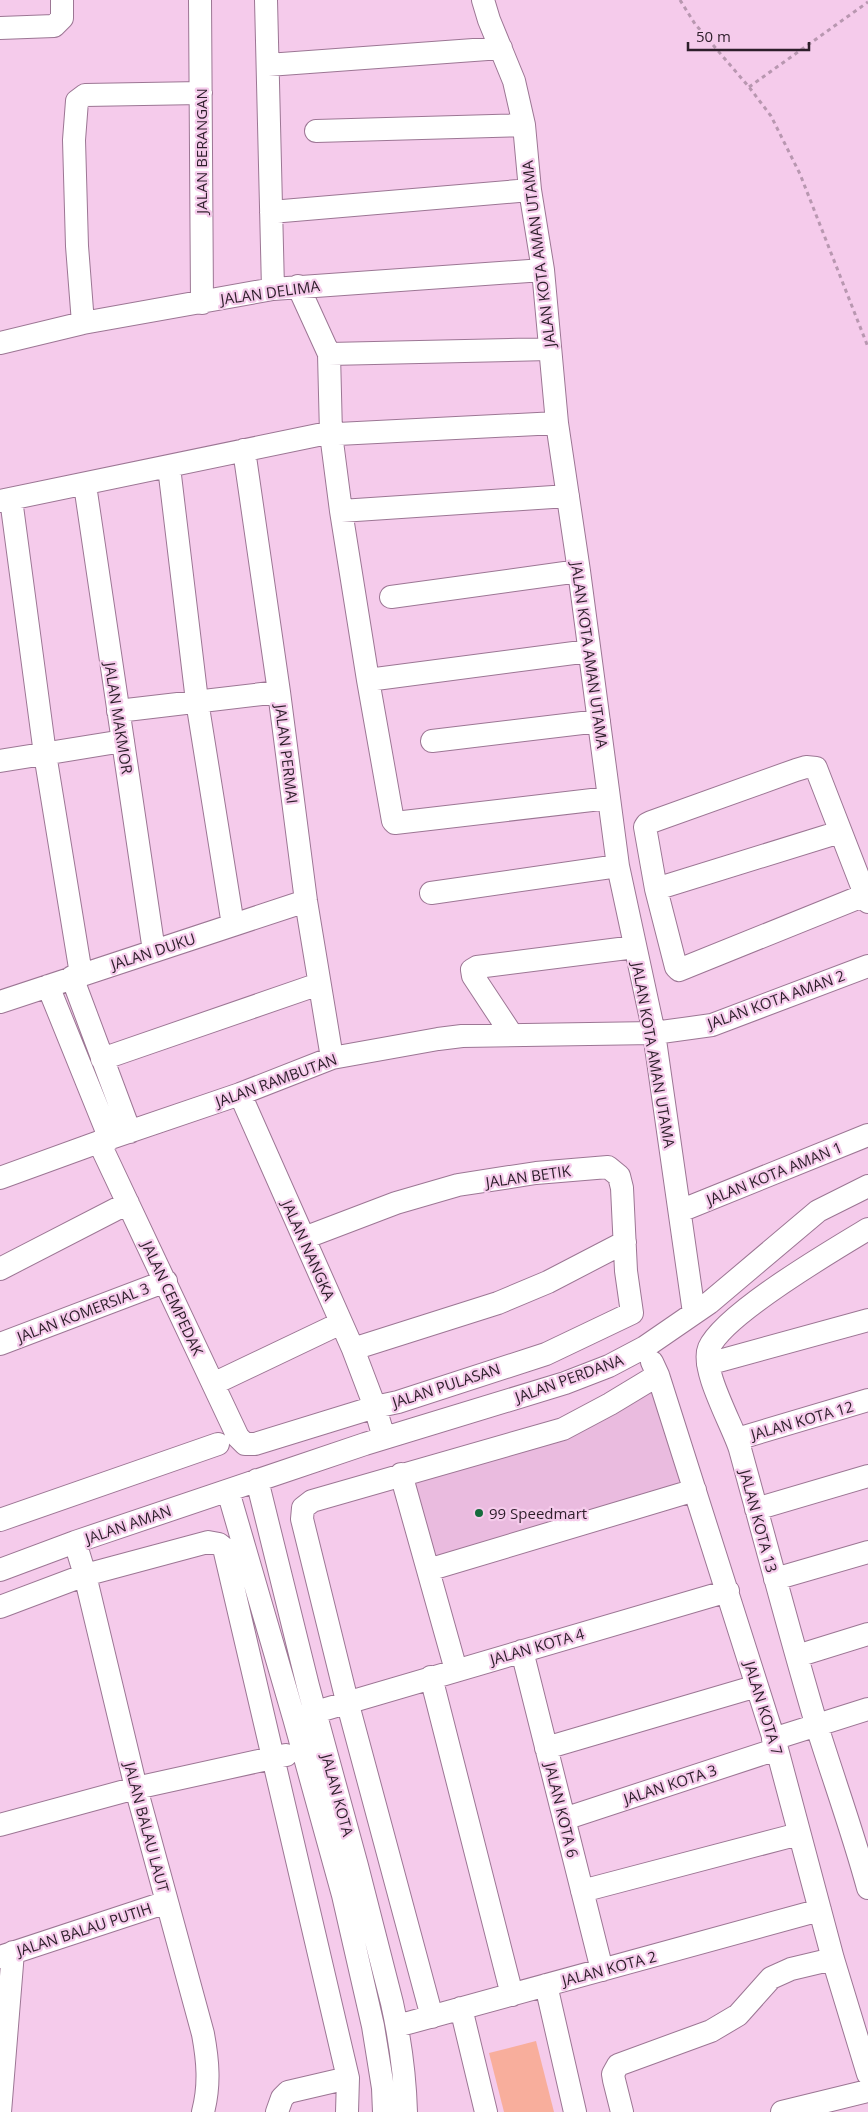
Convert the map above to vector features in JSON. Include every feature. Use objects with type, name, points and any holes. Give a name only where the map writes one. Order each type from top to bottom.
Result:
[{"type":"street","points":[[0,28],[54,26],[62,18],[62,0]]},
{"type":"street","name":"JALAN BERANGAN","points":[[200,0],[202,302]]},
{"type":"street","points":[[266,0],[273,289]]},
{"type":"street","name":"JALAN KOTA AMAN UTAMA","points":[[483,0],[489,20],[514,81],[524,125],[530,190],[543,270],[556,423],[579,571],[618,866],[654,1033],[694,1313]]},
{"type":"street","points":[[268,64],[501,48]]},
{"type":"street","points":[[83,323],[76,236],[74,140],[77,101],[85,95],[201,93]]},
{"type":"street","points":[[316,131],[524,125]]},
{"type":"street","points":[[271,212],[530,190]]},
{"type":"street","name":"JALAN DELIMA","points":[[0,342],[83,323],[273,289],[543,270]]},
{"type":"street","points":[[298,286],[329,354],[331,434],[341,511],[392,819],[395,823],[609,798]]},
{"type":"street","points":[[329,354],[550,349]]},
{"type":"street","points":[[113,1137],[102,1059],[76,976],[45,754],[5,500],[85,485],[296,439],[331,434],[556,423]]},
{"type":"street","name":"JALAN PERMAI","points":[[244,450],[280,692],[306,901],[332,1058]]},
{"type":"street","points":[[169,467],[197,701],[233,925]]},
{"type":"street","name":"JALAN MAKMOR","points":[[85,485],[154,952]]},
{"type":"street","points":[[341,511],[568,496]]},
{"type":"street","points":[[391,597],[579,571]]},
{"type":"street","points":[[368,680],[590,652]]},
{"type":"street","points":[[118,710],[280,692]]},
{"type":"street","points":[[432,741],[599,721]]},
{"type":"street","points":[[0,761],[123,741]]},
{"type":"street","points":[[806,767],[816,768],[867,898],[679,970],[676,967],[656,889],[646,824],[806,767]]},
{"type":"street","points":[[656,889],[840,832]]},
{"type":"street","points":[[431,893],[618,866]]},
{"type":"street","name":"JALAN DUKU","points":[[0,999],[48,986],[306,901]]},
{"type":"street","points":[[512,1035],[473,976],[472,970],[477,967],[635,947]]},
{"type":"street","name":"JALAN KOTA AMAN 2","points":[[654,1033],[712,1025],[868,966]]},
{"type":"street","points":[[102,1059],[320,984]]},
{"type":"street","points":[[48,986],[113,1137]]},
{"type":"street","name":"JALAN RAMBUTAN","points":[[0,1178],[240,1094],[332,1058],[438,1039],[512,1035],[654,1033]]},
{"type":"street","name":"JALAN NANGKA","points":[[240,1094],[353,1349],[375,1407],[384,1438]]},
{"type":"street","name":"JALAN KOTA AMAN 1","points":[[680,1211],[868,1135]]},
{"type":"street","name":"JALAN CEMPEDAK","points":[[113,1137],[128,1203],[166,1280],[238,1437],[245,1444],[255,1444]]},
{"type":"street","name":"JALAN BETIK","points":[[304,1238],[396,1204],[458,1186],[536,1173],[600,1166],[614,1170],[619,1176],[621,1183],[626,1271],[632,1313]]},
{"type":"street","name":"JALAN PERDANA","points":[[257,1480],[384,1438],[565,1383],[609,1366],[645,1347],[709,1303],[818,1211],[868,1186]]},
{"type":"street","points":[[0,1269],[128,1203]]},
{"type":"street","points":[[868,1230],[826,1254],[747,1308],[720,1332],[709,1348],[708,1364],[868,1320]]},
{"type":"street","points":[[353,1349],[498,1303],[548,1282],[625,1242]]},
{"type":"street","name":"JALAN KOMERSIAL 3","points":[[0,1344],[166,1280]]},
{"type":"street","name":"JALAN PULASAN","points":[[255,1444],[375,1407],[398,1402],[546,1354],[632,1313]]},
{"type":"street","points":[[213,1384],[341,1323]]},
{"type":"street","name":"JALAN KOTA 7","points":[[645,1347],[658,1374],[728,1590],[775,1744],[833,1959],[859,2016],[868,2074]]},
{"type":"street","name":"JALAN KOTA 13","points":[[708,1364],[709,1372],[737,1439],[816,1724],[865,1865],[868,1888]]},
{"type":"street","points":[[432,2016],[347,1702],[301,1513],[306,1504],[312,1501],[563,1428],[610,1404],[658,1374]]},
{"type":"street","name":"JALAN KOTA 12","points":[[737,1439],[868,1400]]},
{"type":"street","points":[[0,1520],[218,1444]]},
{"type":"street","points":[[401,1474],[456,1670]]},
{"type":"street","points":[[756,1509],[868,1476]]},
{"type":"street","name":"JALAN AMAN","points":[[0,1570],[75,1542],[257,1480]]},
{"type":"street","name":"JALAN KOTA","points":[[257,1480],[305,1715]]},
{"type":"street","points":[[428,1570],[695,1490]]},
{"type":"street","name":"JALAN KOTA","points":[[228,1491],[305,1715],[314,1747],[357,1866],[397,2026],[405,2086],[406,2112]]},
{"type":"street","name":"JALAN BALAU LAUT","points":[[75,1542],[86,1575],[136,1788],[206,2052],[209,2085],[203,2112]]},
{"type":"street","points":[[0,1607],[86,1575],[208,1542],[219,1544],[224,1548],[348,2078],[347,2112]]},
{"type":"street","points":[[775,1579],[868,1552]]},
{"type":"street","name":"JALAN KOTA 4","points":[[305,1715],[728,1590]]},
{"type":"street","points":[[797,1656],[868,1634]]},
{"type":"street","name":"JALAN KOTA 6","points":[[522,1651],[602,1970]]},
{"type":"street","points":[[431,1677],[512,1994]]},
{"type":"street","points":[[546,1748],[757,1686]]},
{"type":"street","name":"JALAN KOTA 3","points":[[564,1819],[775,1744],[816,1724],[868,1709]]},
{"type":"street","points":[[0,1825],[136,1788],[314,1747]]},
{"type":"street","name":"JALAN KOTA","points":[[314,1747],[343,1895],[373,2026],[383,2088],[384,2112]]},
{"type":"street","points":[[582,1891],[799,1834]]},
{"type":"street","name":"JALAN BALAU PUTIH","points":[[7,1955],[167,1902]]},
{"type":"street","name":"JALAN KOTA 2","points":[[397,2026],[820,1910]]},
{"type":"street","points":[[0,2112],[7,1955]]},
{"type":"street","points":[[622,2112],[613,2074],[618,2065],[711,2030],[738,2015],[770,1978],[791,1969],[833,1959]]},
{"type":"street","points":[[546,1985],[575,2112]]},
{"type":"street","points":[[461,2008],[486,2112]]},
{"type":"street","points":[[278,2112],[282,2098],[288,2092],[348,2078]]},
{"type":"street","points":[[782,2112],[868,2091]]},
{"type":"path","points":[[680,0],[695,24],[750,87],[770,116],[800,174],[868,347]]},
{"type":"path","points":[[750,87],[868,2]]},
{"type":"shaded area","points":[[661,1366],[701,1491],[425,1574],[395,1469],[562,1423]]},
{"type":"building","points":[[536,2041],[554,2112],[504,2112],[489,2053]]},
{"type":"place","name":"99 Speedmart","points":[[479,1513]]}]
